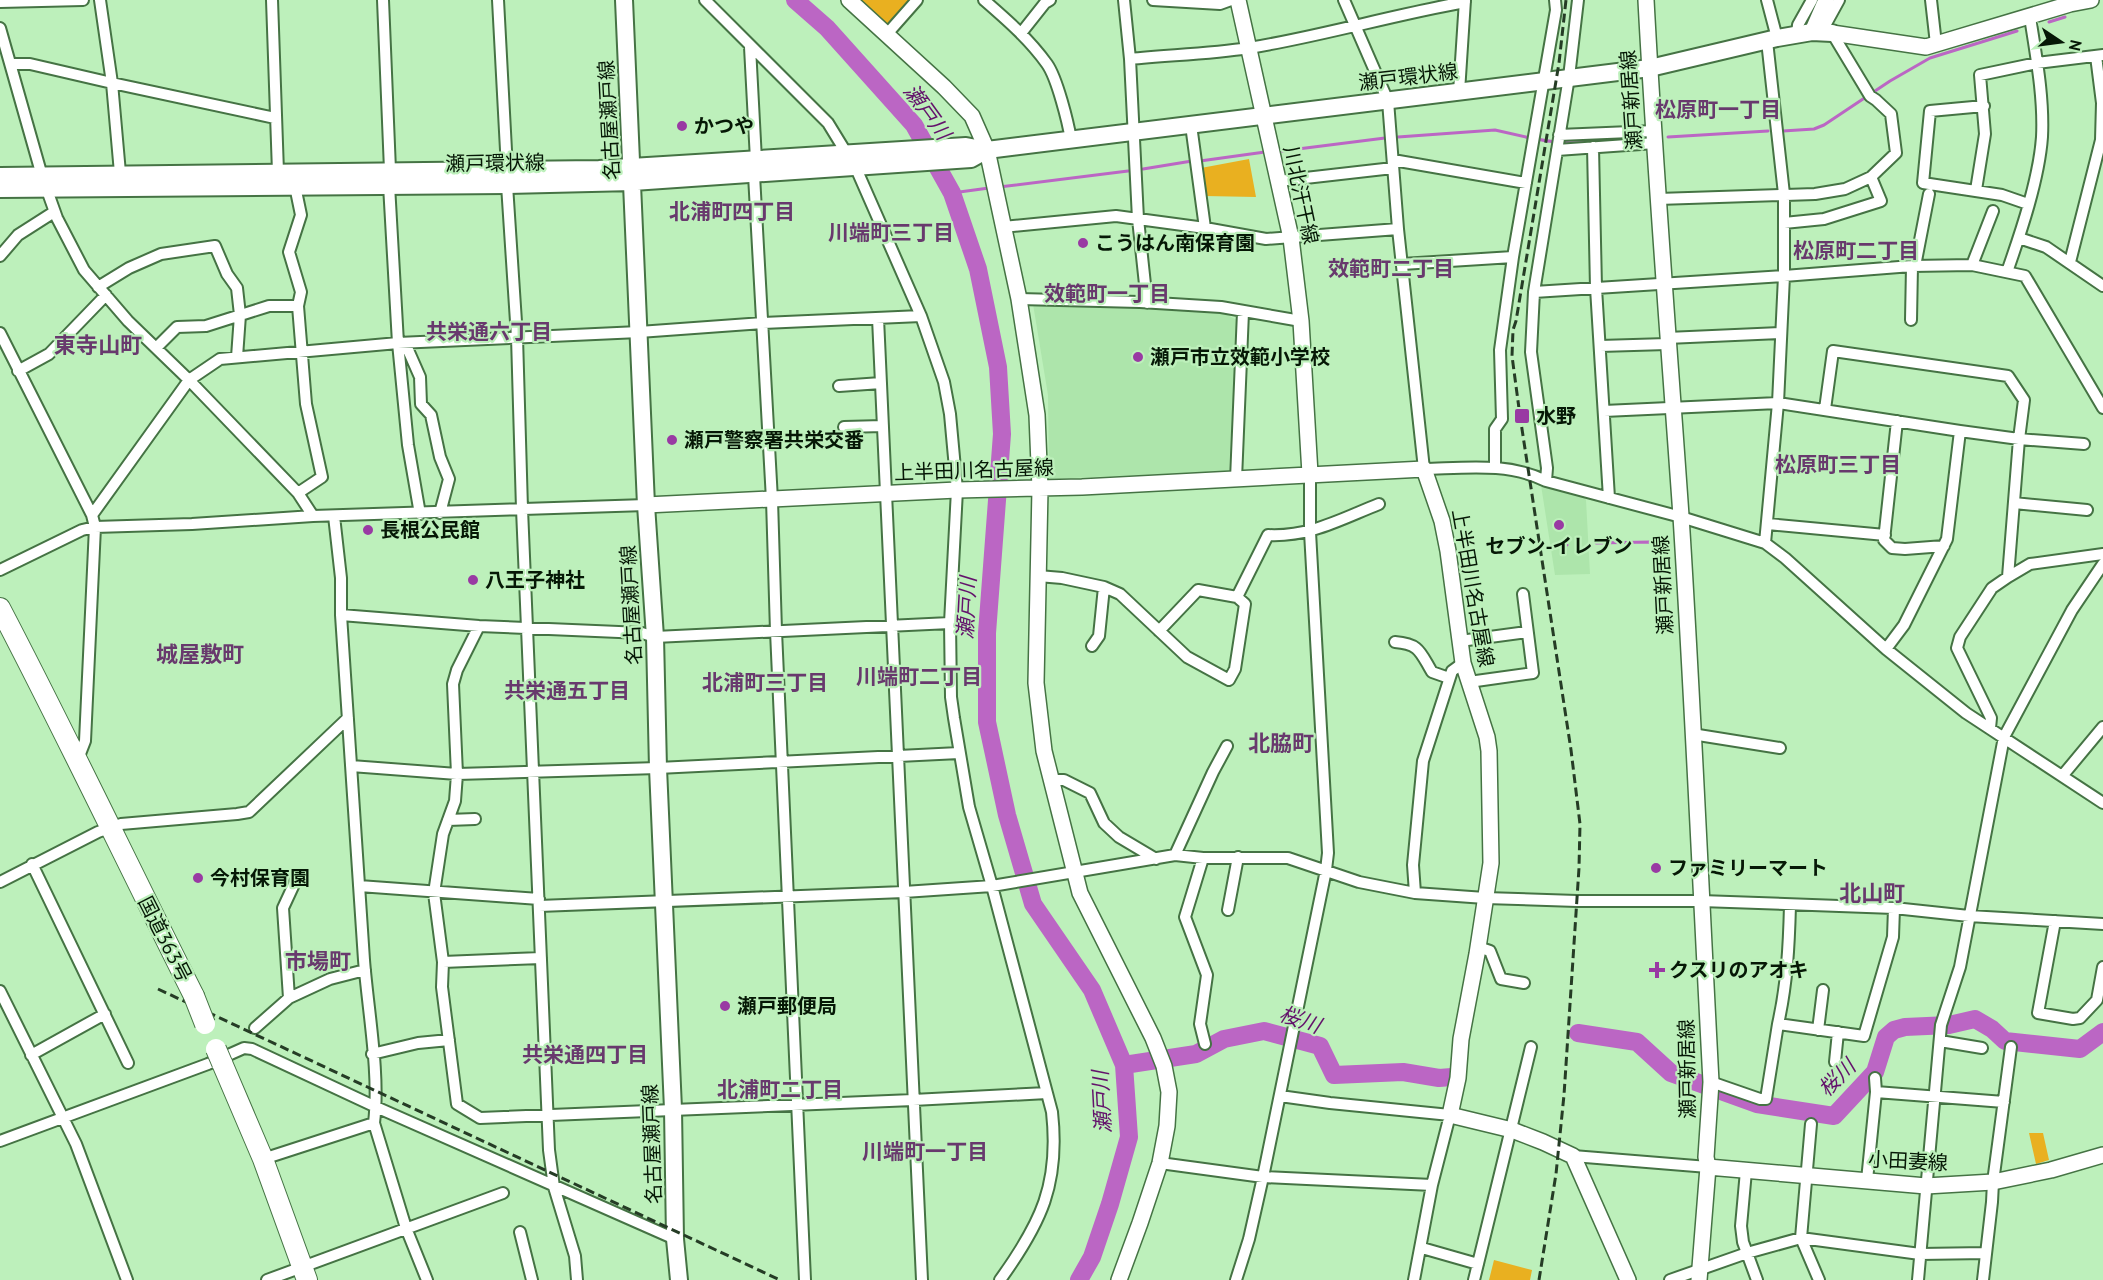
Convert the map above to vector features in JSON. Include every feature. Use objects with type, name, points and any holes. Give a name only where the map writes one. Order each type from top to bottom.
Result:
[{"type":"highway","name":"国道363号","points":[[0,609],[194,996],[263,1159],[305,1274]]},
{"type":"main road","name":"名古屋瀬戸線","points":[[624,0],[646,505],[655,637],[663,901],[673,1109],[675,1239],[679,1280]]},
{"type":"main road","name":"瀬戸環状線","points":[[0,189],[120,173],[278,172],[389,178],[632,175],[851,160],[966,146],[987,150],[1650,68],[1772,39],[1816,33]]},
{"type":"main road","name":"瀬戸環状線","points":[[0,176],[44,182],[295,186],[389,178]]},
{"type":"street","points":[[0,2],[83,0]]},
{"type":"street","points":[[100,0],[112,84],[120,173]]},
{"type":"street","points":[[272,0],[278,172]]},
{"type":"street","points":[[382,0],[389,178],[408,445],[420,514]]},
{"type":"street","points":[[498,0],[517,337],[549,1150],[554,1186],[575,1256],[575,1279]]},
{"type":"street","points":[[705,0],[828,123],[851,160],[921,316],[944,382],[950,414],[957,490],[950,623],[951,697],[959,753],[969,807],[996,885],[1047,1093],[1054,1136],[1051,1180],[1035,1225],[1000,1280]]},
{"type":"street","points":[[849,0],[972,116],[987,150],[1020,299],[1034,385],[1040,489],[1036,683],[1044,751],[1085,902],[1153,1038],[1164,1066],[1169,1092],[1167,1126],[1160,1163],[1119,1280]]},
{"type":"street","points":[[887,34],[917,0]]},
{"type":"street","points":[[984,0],[1022,32],[1048,66],[1068,122],[1071,140]]},
{"type":"street","points":[[1022,32],[1050,0]]},
{"type":"street","points":[[1124,0],[1130,59],[1138,219],[1147,303]]},
{"type":"street","points":[[1154,0],[1220,4],[1232,0]]},
{"type":"street","name":"川北汗干線","points":[[1238,0],[1291,238],[1301,321],[1310,474]]},
{"type":"street","points":[[1344,0],[1388,101],[1398,229],[1424,470],[1495,467],[1534,475],[1546,481],[1681,517],[1765,543],[1785,558],[1886,649],[1966,713],[2103,803]]},
{"type":"street","points":[[1495,467],[1495,429],[1502,418],[1500,350],[1513,257],[1545,81],[1556,10],[1555,0]]},
{"type":"street","points":[[1546,481],[1547,468],[1531,352],[1533,292],[1569,77],[1578,0]]},
{"type":"street","name":"瀬戸新居線","points":[[1646,0],[1667,341],[1681,517],[1711,1082],[1706,1157],[1708,1167],[1700,1275]]},
{"type":"street","points":[[1765,543],[1778,403],[1784,276],[1784,194],[1767,0]]},
{"type":"street","points":[[1812,0],[1798,25],[1816,33],[1926,47],[2090,0]]},
{"type":"street","points":[[1658,199],[1815,194],[1845,189],[1871,177],[1896,153],[1892,114],[1868,94],[1816,33],[1817,16],[1826,0]]},
{"type":"street","points":[[1816,33],[1839,0]]},
{"type":"street","points":[[1931,0],[1936,44]]},
{"type":"street","points":[[1130,59],[1248,48],[1354,26],[1414,5],[1465,1],[1459,92]]},
{"type":"street","points":[[2007,272],[2028,204],[2042,138],[2042,113],[2030,17]]},
{"type":"street","points":[[0,28],[54,212],[84,270],[128,321],[189,380],[298,493],[313,516]]},
{"type":"street","points":[[750,47],[805,1280]]},
{"type":"street","points":[[1976,190],[1985,134],[1980,75],[2037,63],[2099,56],[2102,103],[2101,140],[2070,262]]},
{"type":"street","points":[[11,64],[30,64],[112,84],[276,118]]},
{"type":"street","points":[[1984,106],[1930,111],[1923,183],[2002,195],[2028,204]]},
{"type":"street","points":[[1191,125],[1205,228]]},
{"type":"street","points":[[1558,143],[1654,137]]},
{"type":"street","points":[[1558,143],[1593,147],[1654,137]]},
{"type":"street","points":[[1593,147],[1596,288],[1609,498]]},
{"type":"street","points":[[1279,181],[1393,164],[1526,183]]},
{"type":"street","points":[[1784,223],[1824,219],[1881,201],[1871,177]]},
{"type":"street","points":[[295,186],[301,215],[290,252],[301,292],[298,306],[306,404],[322,477],[298,493]]},
{"type":"street","points":[[1911,320],[1913,266],[1929,194]]},
{"type":"street","points":[[1972,265],[1993,211]]},
{"type":"street","points":[[0,256],[18,235],[54,212]]},
{"type":"street","points":[[1003,227],[1116,216],[1266,239],[1398,229]]},
{"type":"street","points":[[2019,238],[2046,247],[2103,286]]},
{"type":"street","points":[[18,371],[49,354],[102,291],[129,268],[161,255],[215,246],[227,274],[237,288],[240,315],[237,357]]},
{"type":"street","points":[[1402,264],[1513,257]]},
{"type":"street","points":[[1533,292],[1913,266],[1972,265],[2007,272],[2025,276],[2103,408]]},
{"type":"street","points":[[1020,299],[1221,307],[1301,321]]},
{"type":"street","points":[[156,348],[177,327],[206,327],[269,306],[298,306]]},
{"type":"street","points":[[1236,478],[1243,312]]},
{"type":"street","points":[[92,515],[189,380],[220,358],[401,343],[921,316]]},
{"type":"street","points":[[878,318],[922,1280]]},
{"type":"street","points":[[0,333],[92,515],[95,527],[85,741],[77,759]]},
{"type":"street","points":[[1600,345],[1781,333]]},
{"type":"street","points":[[401,343],[420,377],[421,404],[431,415],[440,457],[449,479],[440,513]]},
{"type":"street","points":[[1825,410],[1833,351],[2008,376],[2024,400],[2008,577]]},
{"type":"street","points":[[839,386],[881,383]]},
{"type":"street","points":[[1604,411],[1778,403],[1960,431],[2084,444]]},
{"type":"street","points":[[1897,421],[1884,540],[1892,548],[1944,546]]},
{"type":"street","points":[[843,427],[884,426]]},
{"type":"street","points":[[1886,649],[1904,625],[1947,539],[1960,431]]},
{"type":"street","name":"上半田川名古屋線","points":[[646,505],[1424,470],[1442,521],[1463,663],[1487,737],[1489,751],[1491,863],[1461,1039],[1458,1078],[1450,1115]]},
{"type":"street","points":[[1236,1280],[1249,1239],[1263,1177],[1328,853],[1310,532],[1310,474]]},
{"type":"street","points":[[2014,503],[2087,510]]},
{"type":"street","points":[[1237,597],[1268,535],[1283,536],[1310,532],[1379,504]]},
{"type":"street","points":[[0,570],[82,530],[95,527],[192,524],[313,516],[646,505]]},
{"type":"street","points":[[334,516],[341,578],[341,615],[376,1107],[374,1123],[406,1228],[427,1280]]},
{"type":"street","points":[[1768,524],[1885,536]]},
{"type":"street","points":[[1990,728],[1991,718],[1957,648],[1960,637],[1992,588],[2030,564],[2103,554]]},
{"type":"street","points":[[1918,1280],[1941,1025],[1959,967],[2004,737],[2072,610],[2103,564]]},
{"type":"street","points":[[1038,576],[1062,578],[1104,587],[1120,594],[1159,631],[1187,657],[1229,680],[1235,669],[1245,604],[1237,597],[1198,590],[1159,631]]},
{"type":"street","points":[[1092,646],[1098,636],[1104,587]]},
{"type":"street","points":[[1469,682],[1533,673],[1522,594]]},
{"type":"street","points":[[341,615],[479,626],[642,633],[655,637],[950,623]]},
{"type":"street","points":[[479,626],[457,670],[453,684],[457,774],[455,801],[443,834],[434,893],[443,962],[442,987],[457,1104],[480,1118],[1047,1093]]},
{"type":"street","points":[[1460,641],[1527,632]]},
{"type":"street","points":[[1395,642],[1409,643],[1418,647],[1432,672],[1449,678]]},
{"type":"street","points":[[1415,893],[1413,865],[1423,761],[1449,678],[1452,671],[1463,663]]},
{"type":"street","points":[[0,882],[32,864],[109,828],[138,822],[249,812],[348,718]]},
{"type":"street","points":[[2063,775],[2103,727]]},
{"type":"street","points":[[1692,734],[1780,748]]},
{"type":"street","points":[[1175,855],[1227,746]]},
{"type":"street","points":[[351,766],[457,774],[658,768],[959,753]]},
{"type":"street","points":[[1051,780],[1064,780],[1090,793],[1104,823],[1119,837],[1156,859]]},
{"type":"street","points":[[448,820],[475,819]]},
{"type":"street","points":[[359,886],[539,902],[663,901],[904,892],[996,885],[1175,855],[1203,858],[1288,858],[1359,882],[1415,893],[1577,901],[1701,901],[1894,908],[1969,916],[2103,924]]},
{"type":"street","points":[[1228,910],[1238,857]]},
{"type":"street","points":[[1203,858],[1185,917],[1207,975],[1200,1024],[1205,1044]]},
{"type":"street","points":[[32,864],[128,1063]]},
{"type":"street","points":[[289,998],[283,908],[296,880]]},
{"type":"street","points":[[1711,1082],[1766,1099],[1785,995],[1789,957],[1790,905]]},
{"type":"street","points":[[1778,1024],[1864,1036],[1893,937],[1894,908]]},
{"type":"street","points":[[2055,921],[2038,1013],[2073,1019],[2080,1018],[2100,1000],[2103,967]]},
{"type":"street","points":[[1478,947],[1490,951],[1501,979],[1524,983]]},
{"type":"street","points":[[443,962],[541,958]]},
{"type":"street","points":[[255,1028],[289,998],[330,979],[365,970]]},
{"type":"street","points":[[1818,1030],[1823,990]]},
{"type":"street","points":[[0,991],[80,1154],[127,1280]]},
{"type":"street","points":[[32,1055],[105,1014]]},
{"type":"street","points":[[1835,1062],[1838,1032]]},
{"type":"street","points":[[372,1054],[418,1042],[448,1040]]},
{"type":"street","points":[[1940,1041],[1982,1048]]},
{"type":"street","points":[[1474,1280],[1531,1047]]},
{"type":"street","points":[[1983,1280],[2011,1047]]},
{"type":"street","points":[[0,1141],[208,1064],[244,1048],[252,1049],[376,1107],[675,1239]]},
{"type":"street","points":[[1867,1180],[1876,1092],[1875,1078]]},
{"type":"street","points":[[1876,1092],[2004,1102]]},
{"type":"street","points":[[1280,1096],[1450,1115],[1512,1130],[1573,1156],[1708,1167]]},
{"type":"street","points":[[1414,1280],[1422,1248],[1432,1185],[1450,1115]]},
{"type":"street","points":[[263,1159],[374,1123]]},
{"type":"street","points":[[1811,1124],[1800,1238],[1819,1280]]},
{"type":"street","name":"小田妻線","points":[[1708,1167],[1926,1186],[1993,1182],[2051,1170],[2103,1155]]},
{"type":"street","points":[[1573,1156],[1628,1280]]},
{"type":"street","points":[[1160,1163],[1263,1177],[1432,1185]]},
{"type":"street","points":[[1746,1171],[1741,1226],[1747,1253],[1757,1280]]},
{"type":"street","points":[[267,1280],[305,1274],[406,1228],[503,1193]]},
{"type":"street","points":[[520,1232],[532,1280]]},
{"type":"street","points":[[1670,1280],[1700,1275],[1747,1253],[1800,1238],[1920,1254],[1986,1253]]},
{"type":"street","points":[[1422,1248],[1478,1264]]},
{"type":"shaded area","points":[[851,0],[913,0],[886,30]]},
{"type":"shaded area","points":[[1249,159],[1256,197],[1205,196],[1201,168]]},
{"type":"shaded area","name":"瀬戸市立效範小学校","points":[[1033,304],[1141,306],[1220,311],[1237,320],[1229,471],[1049,479],[1048,395]]},
{"type":"shaded area","points":[[1541,485],[1583,496],[1586,500],[1590,574],[1555,575]]},
{"type":"shaded area","points":[[2029,1133],[2043,1133],[2049,1160],[2036,1164]]},
{"type":"shaded area","points":[[1494,1260],[1532,1270],[1530,1280],[1489,1280]]},
{"type":"waterway","name":"瀬戸川","points":[[795,0],[827,28],[914,125],[952,193],[978,269],[998,367],[1002,434],[987,633],[987,722],[1007,815],[1033,904],[1092,990],[1124,1065],[1129,1137],[1092,1257],[1079,1280]]},
{"type":"waterway","points":[[2049,22],[2065,17]]},
{"type":"waterway","points":[[1783,131],[1814,129],[1824,125],[1890,81],[1930,58],[2017,31]]},
{"type":"waterway","points":[[1398,137],[1495,130],[1530,138]]},
{"type":"waterway","points":[[1668,137],[1768,131]]},
{"type":"waterway","points":[[1282,151],[1385,138]]},
{"type":"waterway","points":[[1537,139],[1576,143],[1642,138]]},
{"type":"waterway","points":[[1200,161],[1265,152]]},
{"type":"waterway","points":[[1143,169],[1192,161]]},
{"type":"waterway","points":[[999,187],[1128,171]]},
{"type":"waterway","points":[[952,193],[989,188]]},
{"type":"waterway","points":[[1596,543],[1650,542],[1669,545]]},
{"type":"waterway","points":[[1552,546],[1567,545]]},
{"type":"waterway","name":"桜川","points":[[1578,1033],[1637,1042],[1671,1073],[1757,1104],[1834,1116],[1875,1072],[1886,1037],[1894,1030],[1905,1027],[1949,1025],[1975,1019],[1992,1029],[2005,1041],[2080,1049],[2103,1032]]},
{"type":"waterway","name":"桜川","points":[[1124,1065],[1196,1054],[1224,1039],[1264,1031],[1320,1046],[1334,1075],[1403,1072],[1439,1078],[1452,1077]]},
{"type":"railway","points":[[1539,1280],[1556,1174],[1564,1095],[1580,824],[1512,356],[1513,330],[1559,63],[1566,0]]},
{"type":"railway","points":[[158,989],[780,1280]]},
{"type":"place","name":"かつや","points":[[682,126]]},
{"type":"place","name":"こうはん南保育園","points":[[1083,243]]},
{"type":"place","name":"瀬戸市立效範小学校","points":[[1138,357]]},
{"type":"place","name":"水野","points":[[1522,416]]},
{"type":"place","name":"瀬戸警察署共栄交番","points":[[672,440]]},
{"type":"place","name":"セブン-イレブン","points":[[1559,525]]},
{"type":"place","name":"長根公民館","points":[[368,530]]},
{"type":"place","name":"八王子神社","points":[[473,580]]},
{"type":"place","name":"ファミリーマート","points":[[1656,868]]},
{"type":"place","name":"今村保育園","points":[[198,878]]},
{"type":"place","name":"クスリのアオキ","points":[[1657,970]]},
{"type":"place","name":"瀬戸郵便局","points":[[725,1006]]},
{"type":"district","name":"松原町一丁目","points":[[1718,110]]},
{"type":"district","name":"北浦町四丁目","points":[[732,212]]},
{"type":"district","name":"川端町三丁目","points":[[891,233]]},
{"type":"district","name":"松原町二丁目","points":[[1856,251]]},
{"type":"district","name":"效範町二丁目","points":[[1391,269]]},
{"type":"district","name":"效範町一丁目","points":[[1107,294]]},
{"type":"district","name":"共栄通六丁目","points":[[489,332]]},
{"type":"district","name":"東寺山町","points":[[98,345]]},
{"type":"district","name":"松原町三丁目","points":[[1838,465]]},
{"type":"district","name":"城屋敷町","points":[[200,654]]},
{"type":"district","name":"川端町二丁目","points":[[919,677]]},
{"type":"district","name":"北浦町三丁目","points":[[765,683]]},
{"type":"district","name":"共栄通五丁目","points":[[567,691]]},
{"type":"district","name":"北脇町","points":[[1281,743]]},
{"type":"district","name":"北山町","points":[[1872,893]]},
{"type":"district","name":"市場町","points":[[318,961]]},
{"type":"district","name":"共栄通四丁目","points":[[585,1055]]},
{"type":"district","name":"北浦町二丁目","points":[[780,1090]]},
{"type":"district","name":"川端町一丁目","points":[[925,1152]]}]
